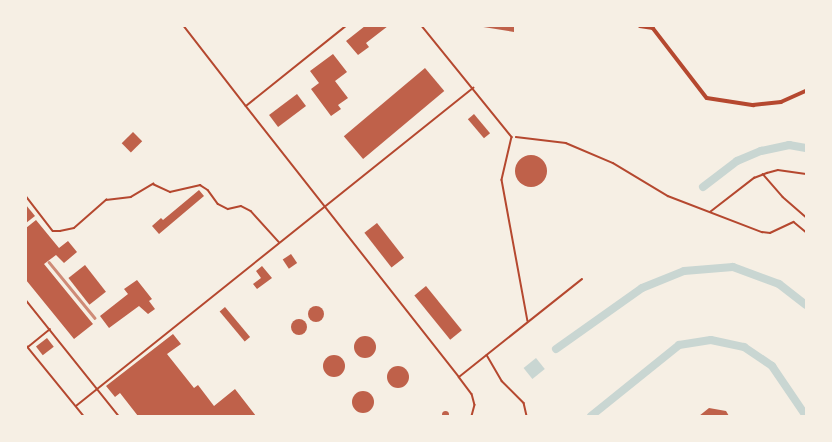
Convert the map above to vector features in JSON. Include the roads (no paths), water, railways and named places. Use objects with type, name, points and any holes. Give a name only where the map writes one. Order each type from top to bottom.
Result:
[{"type":"street","points":[[640,26],[653,28],[707,98],[753,105],[781,102],[806,91]]},
{"type":"lane","points":[[184,26],[472,394],[475,405],[472,416]]},
{"type":"lane","points":[[246,106],[346,26]]},
{"type":"lane","points":[[422,26],[512,137],[502,180],[528,322]]},
{"type":"lane","points":[[76,406],[473,88]]},
{"type":"lane","points":[[26,196],[53,231],[60,231],[74,228],[106,200],[131,197],[153,184],[170,192],[200,185],[208,190],[218,204],[228,208],[241,206],[251,211],[280,242]]},
{"type":"lane","points":[[459,377],[582,279]]},
{"type":"lane","points":[[26,300],[119,416]]},
{"type":"lane","points":[[50,329],[27,346],[84,416]]},
{"type":"lane","points":[[487,355],[502,381],[524,403],[527,416]]},
{"type":"waterway","points":[[703,187],[737,161],[761,151],[789,145],[806,148]]},
{"type":"waterway","points":[[556,349],[642,288],[684,271],[733,267],[779,284],[806,305]]},
{"type":"waterway","points":[[591,416],[679,345],[711,340],[744,347],[772,366],[806,416]]},
{"type":"railway","points":[[49,262],[95,318]]}]
